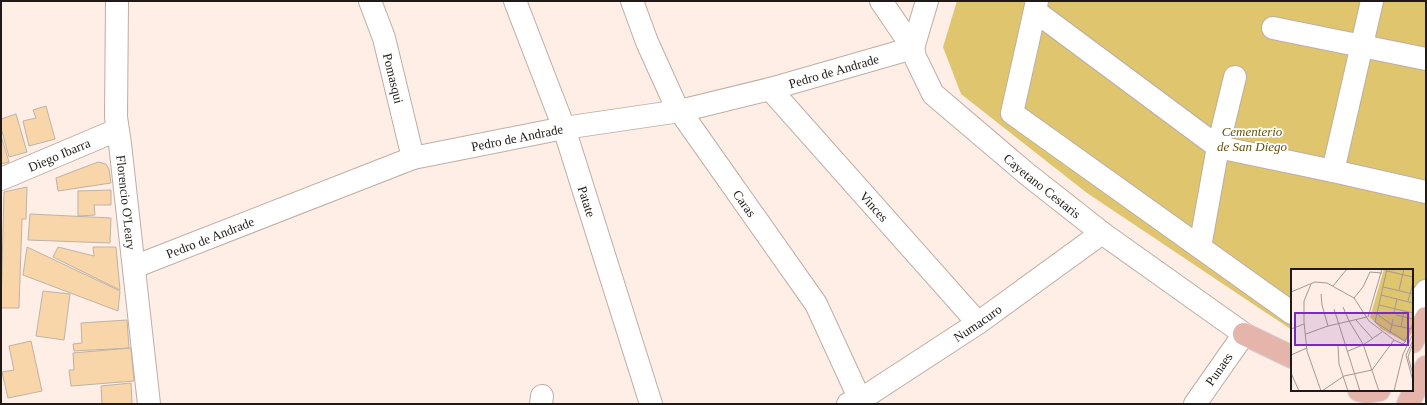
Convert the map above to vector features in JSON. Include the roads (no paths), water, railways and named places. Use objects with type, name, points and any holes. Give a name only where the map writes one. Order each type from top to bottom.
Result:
[{"type":"main road","points":[[1413,340],[1426,318]]},
{"type":"main road","points":[[1244,334],[1291,357]]},
{"type":"main road","points":[[1408,404],[1426,367]]},
{"type":"main road","points":[[1363,391],[1373,391]]},
{"type":"street","name":"Florencio O'Leary","points":[[117,1],[117,130],[120,144],[149,404]]},
{"type":"street","name":"Pomasqui","points":[[370,1],[384,38],[413,158]]},
{"type":"street","name":"Patate","points":[[515,1],[564,128],[651,404]]},
{"type":"street","name":"Caras","points":[[632,1],[647,42],[680,111],[816,304],[857,403]]},
{"type":"street","name":"Cayetano Cestaris","points":[[881,1],[913,48],[918,63],[933,94],[1027,174],[1102,233],[1244,334]]},
{"type":"street","points":[[913,48],[927,1]]},
{"type":"street","points":[[1333,171],[1372,1]]},
{"type":"street","points":[[1291,312],[1012,113],[1036,6],[1218,147],[1426,192]]},
{"type":"street","points":[[1272,28],[1426,59]]},
{"type":"street","name":"Pedro de Andrade","points":[[134,268],[413,158],[564,128],[680,111],[770,90],[913,48]]},
{"type":"street","points":[[1200,248],[1218,147],[1235,77]]},
{"type":"street","name":"Vinces","points":[[770,90],[978,322]]},
{"type":"street","name":"Diego Ibarra","points":[[1,179],[117,130]]},
{"type":"street","name":"Numacuro","points":[[857,403],[978,322],[1102,233]]},
{"type":"street","points":[[1413,309],[1426,291]]},
{"type":"street","name":"Punaes","points":[[1195,404],[1244,334]]},
{"type":"street","points":[[1415,404],[1426,379]]},
{"type":"park label","name":"Cementerio de San Diego","points":[[1252,138]]}]
